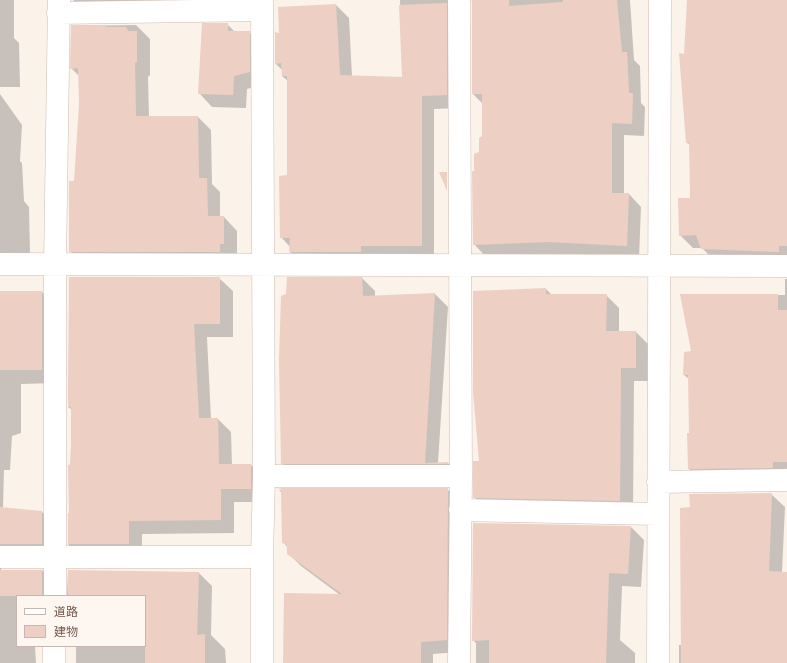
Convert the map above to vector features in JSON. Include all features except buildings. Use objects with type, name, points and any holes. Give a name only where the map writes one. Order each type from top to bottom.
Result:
[{"type":"street","points":[[459,0],[461,476],[459,663]]},
{"type":"street","points":[[658,663],[657,514],[660,267],[660,0]]},
{"type":"street","points":[[55,595],[55,264],[58,7],[262,5],[264,476],[262,663]]},
{"type":"street","points":[[0,264],[660,267],[787,266]]},
{"type":"street","points":[[264,476],[461,476]]},
{"type":"street","points":[[658,482],[787,480]]},
{"type":"street","points":[[460,510],[657,514]]},
{"type":"street","points":[[0,557],[262,557]]},
{"type":"street","points":[[54,647],[54,663]]}]
